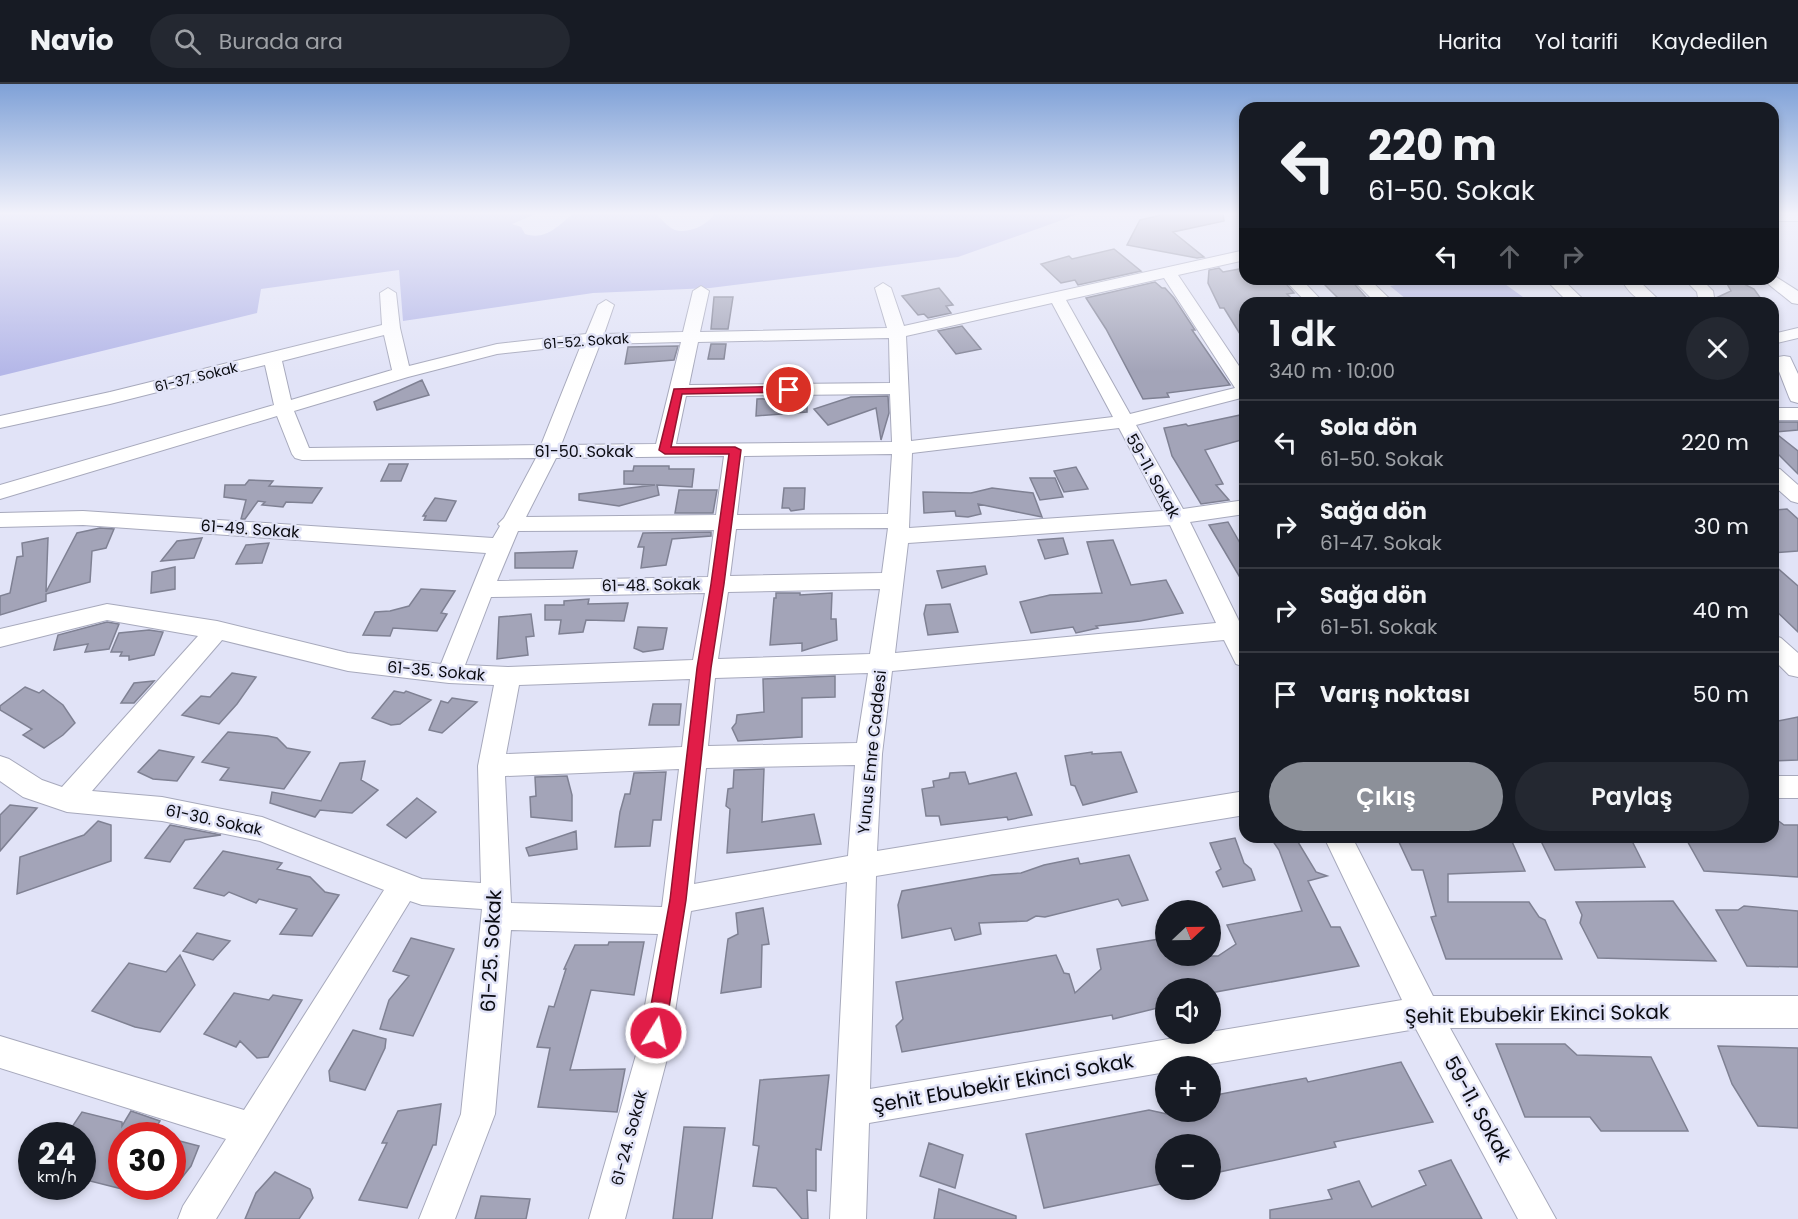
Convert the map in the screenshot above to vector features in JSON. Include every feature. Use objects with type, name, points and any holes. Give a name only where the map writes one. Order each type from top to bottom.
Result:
[{"type":"street","name":"61-52. Sokak","points":[[0,492],[284,410],[402,373],[497,349],[592,339],[897,333],[1192,266]]},
{"type":"street","points":[[1779,267],[1798,280]]},
{"type":"street","points":[[1168,271],[1239,381]]},
{"type":"street","points":[[1298,285],[1310,297]]},
{"type":"street","points":[[1366,285],[1380,297]]},
{"type":"street","points":[[1558,285],[1568,297]]},
{"type":"street","points":[[1632,285],[1647,297]]},
{"type":"street","points":[[1778,285],[1798,299]]},
{"type":"street","name":"Yunus Emre Caddesi","points":[[848,1219],[862,866],[869,754],[898,528],[902,448],[897,333],[883,288]]},
{"type":"street","points":[[665,450],[701,291]]},
{"type":"street","points":[[388,293],[391,328],[402,373]]},
{"type":"street","name":"59-11. Sokak","points":[[1056,296],[1238,631]]},
{"type":"street","points":[[449,674],[509,524],[549,451],[606,305]]},
{"type":"street","name":"61-37. Sokak","points":[[0,422],[57,411],[391,328]]},
{"type":"street","points":[[1779,338],[1798,333]]},
{"type":"street","points":[[272,357],[284,410]]},
{"type":"street","points":[[1785,362],[1798,397]]},
{"type":"street","points":[[678,391],[899,388]]},
{"type":"street","name":"61-50. Sokak","points":[[284,410],[302,454],[902,448],[1123,422],[1239,392]]},
{"type":"street","points":[[1779,414],[1798,414]]},
{"type":"street","name":"61-24. Sokak","points":[[607,1219],[652,1055],[676,910],[704,668],[718,584],[735,450]]},
{"type":"street","points":[[1779,479],[1796,493]]},
{"type":"street","points":[[509,524],[725,524],[898,528],[1177,517],[1239,508]]},
{"type":"street","name":"61-49. Sokak","points":[[0,520],[83,518],[500,546]]},
{"type":"street","name":"61-48. Sokak","points":[[482,589],[892,581]]},
{"type":"street","name":"61-35. Sokak","points":[[0,638],[107,612],[217,630],[348,662],[449,674],[508,676],[881,663],[1238,631]]},
{"type":"street","points":[[67,800],[217,630]]},
{"type":"street","points":[[1779,650],[1798,668]]},
{"type":"street","name":"61-25. Sokak","points":[[437,1219],[478,1114],[496,907],[491,766],[508,676]]},
{"type":"street","points":[[491,766],[694,757],[869,754]]},
{"type":"street","name":"61-30. Sokak","points":[[4,775],[33,789],[67,800],[162,809],[262,829],[422,892],[496,907],[676,910],[862,866],[1239,804]]},
{"type":"street","points":[[1779,787],[1798,787]]},
{"type":"street","name":"59-11. Sokak","points":[[1341,843],[1425,1012],[1538,1219]]},
{"type":"street","points":[[196,1219],[404,885]]},
{"type":"street","name":"Şehit Ebubekir Ekinci Sokak","points":[[853,1109],[1425,1012],[1798,1012]]},
{"type":"street","points":[[0,1052],[250,1129]]},
{"type":"shaded area","points":[[0,266],[886,266],[710,288],[593,293],[403,321],[399,270],[261,289],[257,313],[0,376]]},
{"type":"shaded area","points":[[1506,285],[1523,297],[1404,297],[1390,286]]},
{"type":"building","points":[[1043,266],[1135,266],[1141,271],[1078,285],[1075,280],[1061,283]]},
{"type":"building","points":[[1219,268],[1223,272],[1239,269],[1239,285],[1287,285],[1294,293],[1287,294],[1290,297],[1239,297],[1239,332],[1224,308],[1220,308],[1208,283],[1209,270]]},
{"type":"building","points":[[1155,282],[1165,288],[1174,298],[1195,330],[1192,330],[1230,385],[1167,393],[1169,397],[1143,399],[1106,329],[1086,298]]},
{"type":"building","points":[[1325,285],[1355,285],[1366,297],[1337,297]]},
{"type":"building","points":[[1728,285],[1746,285],[1754,289],[1760,297],[1718,297],[1731,291]]},
{"type":"building","points":[[939,288],[953,305],[946,306],[951,313],[928,318],[924,314],[918,315],[902,296]]},
{"type":"building","points":[[714,297],[733,297],[728,329],[711,329]]},
{"type":"building","points":[[962,326],[981,349],[956,354],[938,331]]},
{"type":"building","points":[[711,344],[726,344],[724,359],[708,359]]},
{"type":"building","points":[[678,346],[674,360],[625,364],[628,347]]},
{"type":"building","points":[[422,380],[429,395],[377,410],[374,402]]},
{"type":"building","points":[[888,396],[889,413],[881,440],[876,408],[828,425],[814,409],[851,397]]},
{"type":"building","points":[[807,398],[807,412],[756,416],[757,399]]},
{"type":"building","points":[[1239,415],[1239,441],[1205,450],[1223,484],[1216,485],[1229,500],[1201,504],[1172,456],[1164,428],[1186,424],[1188,426]]},
{"type":"building","points":[[1779,422],[1798,422],[1798,430],[1779,432]]},
{"type":"building","points":[[1779,436],[1798,451],[1798,474],[1779,455]]},
{"type":"building","points":[[389,464],[408,464],[401,481],[381,481]]},
{"type":"building","points":[[634,466],[694,469],[692,487],[657,485],[659,495],[619,506],[579,500],[579,494],[655,485],[624,484],[624,471],[633,471]]},
{"type":"building","points":[[1076,467],[1088,489],[1064,492],[1054,471]]},
{"type":"building","points":[[1030,478],[1055,478],[1063,497],[1040,500]]},
{"type":"building","points":[[249,480],[273,481],[269,486],[322,488],[312,503],[286,502],[283,507],[262,505],[265,502],[258,501],[245,519],[241,519],[246,500],[224,497],[225,485],[245,485]]},
{"type":"building","points":[[784,488],[805,488],[804,509],[791,511],[789,508],[782,508]]},
{"type":"building","points":[[992,488],[1033,493],[1042,517],[978,504],[981,514],[968,517],[956,516],[955,511],[924,513],[923,492],[971,493]]},
{"type":"building","points":[[679,490],[717,490],[713,513],[675,513]]},
{"type":"building","points":[[435,498],[456,501],[446,521],[424,520],[426,516],[423,516]]},
{"type":"building","points":[[1787,509],[1798,519],[1798,551],[1779,553],[1779,510]]},
{"type":"building","points":[[1228,522],[1239,541],[1239,576],[1209,525]]},
{"type":"building","points":[[100,528],[114,529],[106,548],[92,551],[90,582],[46,594],[46,601],[0,615],[0,596],[10,593],[17,557],[23,556],[22,543],[48,538],[46,592],[77,533]]},
{"type":"building","points":[[711,532],[711,536],[672,539],[666,565],[641,568],[644,547],[638,547],[643,533]]},
{"type":"building","points":[[202,538],[194,558],[161,561],[177,541]]},
{"type":"building","points":[[1063,538],[1068,554],[1045,559],[1038,540]]},
{"type":"building","points":[[1113,540],[1131,585],[1166,580],[1183,613],[1096,626],[1098,628],[1076,633],[1073,627],[1031,633],[1020,602],[1050,595],[1102,593],[1087,542]]},
{"type":"building","points":[[269,543],[262,563],[236,564],[246,545]]},
{"type":"building","points":[[577,551],[573,568],[515,568],[515,553]]},
{"type":"building","points":[[985,566],[987,574],[942,588],[937,571]]},
{"type":"building","points":[[175,567],[175,589],[151,593],[152,572]]},
{"type":"building","points":[[1779,569],[1798,586],[1798,632],[1779,614]]},
{"type":"building","points":[[421,589],[455,591],[441,613],[447,614],[437,631],[393,628],[390,636],[363,635],[375,612],[409,606]]},
{"type":"building","points":[[776,593],[800,593],[800,595],[832,593],[831,619],[836,619],[837,640],[802,651],[802,643],[770,645]]},
{"type":"building","points":[[589,599],[588,604],[628,603],[624,621],[586,620],[583,632],[559,634],[561,620],[545,620],[545,605],[564,605],[564,601]]},
{"type":"building","points":[[950,604],[958,632],[928,635],[924,614],[926,605]]},
{"type":"building","points":[[531,614],[534,636],[526,637],[528,655],[497,659],[499,617]]},
{"type":"building","points":[[107,622],[119,624],[109,649],[85,652],[88,644],[54,650],[58,635]]},
{"type":"building","points":[[638,627],[667,628],[663,649],[643,652],[634,648]]},
{"type":"building","points":[[149,630],[163,632],[154,655],[129,660],[129,656],[120,656],[122,652],[111,652],[119,633]]},
{"type":"building","points":[[232,673],[256,677],[219,724],[182,715],[201,696],[210,697]]},
{"type":"building","points":[[835,676],[835,697],[802,698],[802,737],[738,741],[732,728],[736,723],[737,715],[764,712],[763,679]]},
{"type":"building","points":[[154,681],[134,703],[121,703],[134,683]]},
{"type":"building","points":[[25,687],[39,693],[43,690],[63,705],[75,723],[63,735],[44,748],[23,735],[32,729],[0,710],[0,706]]},
{"type":"building","points":[[394,691],[404,693],[406,691],[431,700],[400,724],[391,725],[372,718]]},
{"type":"building","points":[[452,698],[477,702],[442,733],[429,730],[441,701],[448,703]]},
{"type":"building","points":[[653,704],[681,704],[679,725],[649,725]]},
{"type":"building","points":[[1798,717],[1798,760],[1779,761],[1779,721]]},
{"type":"building","points":[[228,732],[277,738],[287,748],[310,752],[284,789],[220,780],[229,768],[202,762]]},
{"type":"building","points":[[159,750],[194,757],[177,781],[153,779],[138,772]]},
{"type":"building","points":[[1092,752],[1092,754],[1121,752],[1137,792],[1083,805],[1075,786],[1071,785],[1065,756]]},
{"type":"building","points":[[365,761],[361,780],[378,790],[352,813],[320,810],[315,817],[270,803],[272,792],[321,801],[340,763]]},
{"type":"building","points":[[764,769],[762,822],[814,814],[821,844],[727,853],[730,809],[726,806],[728,789],[733,788],[734,770]]},
{"type":"building","points":[[666,772],[661,820],[653,820],[650,846],[615,847],[620,812],[625,794],[630,794],[634,773]]},
{"type":"building","points":[[965,772],[969,784],[1016,773],[1032,815],[1008,820],[1007,817],[941,825],[939,816],[926,816],[922,789],[934,787],[933,781],[949,778],[950,773]]},
{"type":"building","points":[[567,776],[572,795],[572,821],[531,817],[530,797],[536,796],[535,777]]},
{"type":"building","points":[[417,798],[436,812],[406,838],[387,825]]},
{"type":"building","points":[[10,805],[37,808],[0,851],[0,815]]},
{"type":"building","points":[[98,821],[111,825],[111,861],[17,894],[20,857],[84,835]]},
{"type":"building","points":[[1779,821],[1784,825],[1798,825],[1798,877],[1704,871],[1688,843],[1779,843]]},
{"type":"building","points":[[170,825],[221,835],[185,840],[170,862],[145,858]]},
{"type":"building","points":[[576,831],[577,849],[529,856],[526,848]]},
{"type":"building","points":[[1235,838],[1244,863],[1251,869],[1255,880],[1223,887],[1216,872],[1221,869],[1210,843]]},
{"type":"building","points":[[1274,843],[1299,843],[1316,872],[1327,876],[1308,881],[1331,927],[1340,927],[1359,966],[1221,991],[1221,978],[1155,978],[1155,1009],[1113,1019],[1112,1015],[902,1052],[896,1026],[903,1019],[896,982],[1056,955],[1064,973],[1069,974],[1075,993],[1101,969],[1097,949],[1155,940],[1155,966],[1221,966],[1221,954],[1236,944],[1227,925],[1302,911],[1279,850]]},
{"type":"building","points":[[1399,843],[1513,843],[1525,871],[1448,874],[1448,902],[1529,902],[1539,917],[1545,920],[1562,959],[1446,959],[1431,917],[1436,916],[1423,870],[1412,870]]},
{"type":"building","points":[[1542,843],[1633,843],[1645,867],[1555,870]]},
{"type":"building","points":[[223,851],[282,863],[277,869],[310,877],[325,892],[339,895],[312,936],[280,934],[297,909],[259,899],[256,903],[229,892],[224,896],[194,888]]},
{"type":"building","points":[[1129,855],[1148,900],[1122,906],[1118,899],[1045,917],[1036,916],[1027,921],[979,923],[981,934],[955,940],[951,928],[902,938],[898,905],[902,891],[992,875],[1021,873],[1044,865],[1078,858],[1080,864]]},
{"type":"building","points":[[1673,901],[1716,961],[1598,958],[1580,923],[1582,915],[1576,902]]},
{"type":"building","points":[[1744,906],[1798,911],[1798,967],[1747,966],[1716,910],[1738,910]]},
{"type":"building","points":[[763,908],[769,944],[762,945],[761,987],[721,993],[728,939],[738,934],[736,913]]},
{"type":"building","points":[[197,933],[230,941],[213,960],[183,951]]},
{"type":"building","points":[[411,938],[454,949],[413,1036],[380,1029],[389,1000],[409,976],[393,971]]},
{"type":"building","points":[[609,942],[644,942],[634,995],[591,990],[570,1070],[625,1069],[617,1112],[538,1107],[550,1048],[537,1047],[549,1006],[554,1007],[566,969],[564,969],[575,945],[608,945]]},
{"type":"building","points":[[180,955],[195,985],[160,1032],[135,1027],[92,1011],[129,963],[166,972]]},
{"type":"building","points":[[234,993],[269,1000],[273,995],[302,1000],[268,1057],[257,1058],[240,1041],[236,1047],[204,1034]]},
{"type":"building","points":[[353,1030],[386,1039],[385,1048],[365,1090],[330,1081],[329,1071]]},
{"type":"building","points":[[1496,1044],[1565,1044],[1577,1055],[1651,1057],[1688,1131],[1601,1131],[1590,1117],[1525,1117]]},
{"type":"building","points":[[1718,1046],[1798,1048],[1798,1128],[1758,1126],[1732,1084]]},
{"type":"building","points":[[1401,1062],[1433,1122],[1334,1142],[1336,1147],[1221,1172],[1221,1134],[1155,1134],[1155,1185],[1044,1208],[1026,1134],[1149,1110],[1155,1111],[1155,1122],[1221,1122],[1221,1094],[1306,1078],[1308,1082]]},
{"type":"building","points":[[829,1075],[821,1150],[816,1149],[816,1191],[807,1190],[808,1219],[802,1219],[776,1188],[753,1186],[759,1146],[753,1145],[760,1080]]},
{"type":"building","points":[[441,1104],[436,1145],[433,1145],[407,1208],[359,1200],[387,1143],[382,1143],[398,1111]]},
{"type":"building","points":[[131,1111],[160,1121],[159,1122],[124,1122]]},
{"type":"building","points":[[82,1112],[122,1122],[108,1122],[108,1186],[96,1182],[96,1122],[75,1122]]},
{"type":"building","points":[[684,1127],[725,1128],[712,1219],[673,1219]]},
{"type":"building","points":[[186,1143],[199,1146],[186,1172]]},
{"type":"building","points":[[929,1143],[963,1155],[955,1188],[920,1176]]},
{"type":"building","points":[[1451,1160],[1482,1219],[1270,1219],[1270,1210],[1332,1199],[1328,1190],[1359,1181],[1372,1207],[1426,1185],[1419,1171]]},
{"type":"building","points":[[275,1172],[310,1189],[313,1198],[299,1219],[245,1219],[256,1193]]},
{"type":"building","points":[[939,1189],[1016,1216],[1016,1219],[934,1219]]},
{"type":"building","points":[[481,1196],[530,1199],[526,1219],[475,1219]]},
{"type":"route","points":[[656,1033],[678,900],[704,668],[718,584],[735,450],[665,450],[678,391],[789,390]]}]
